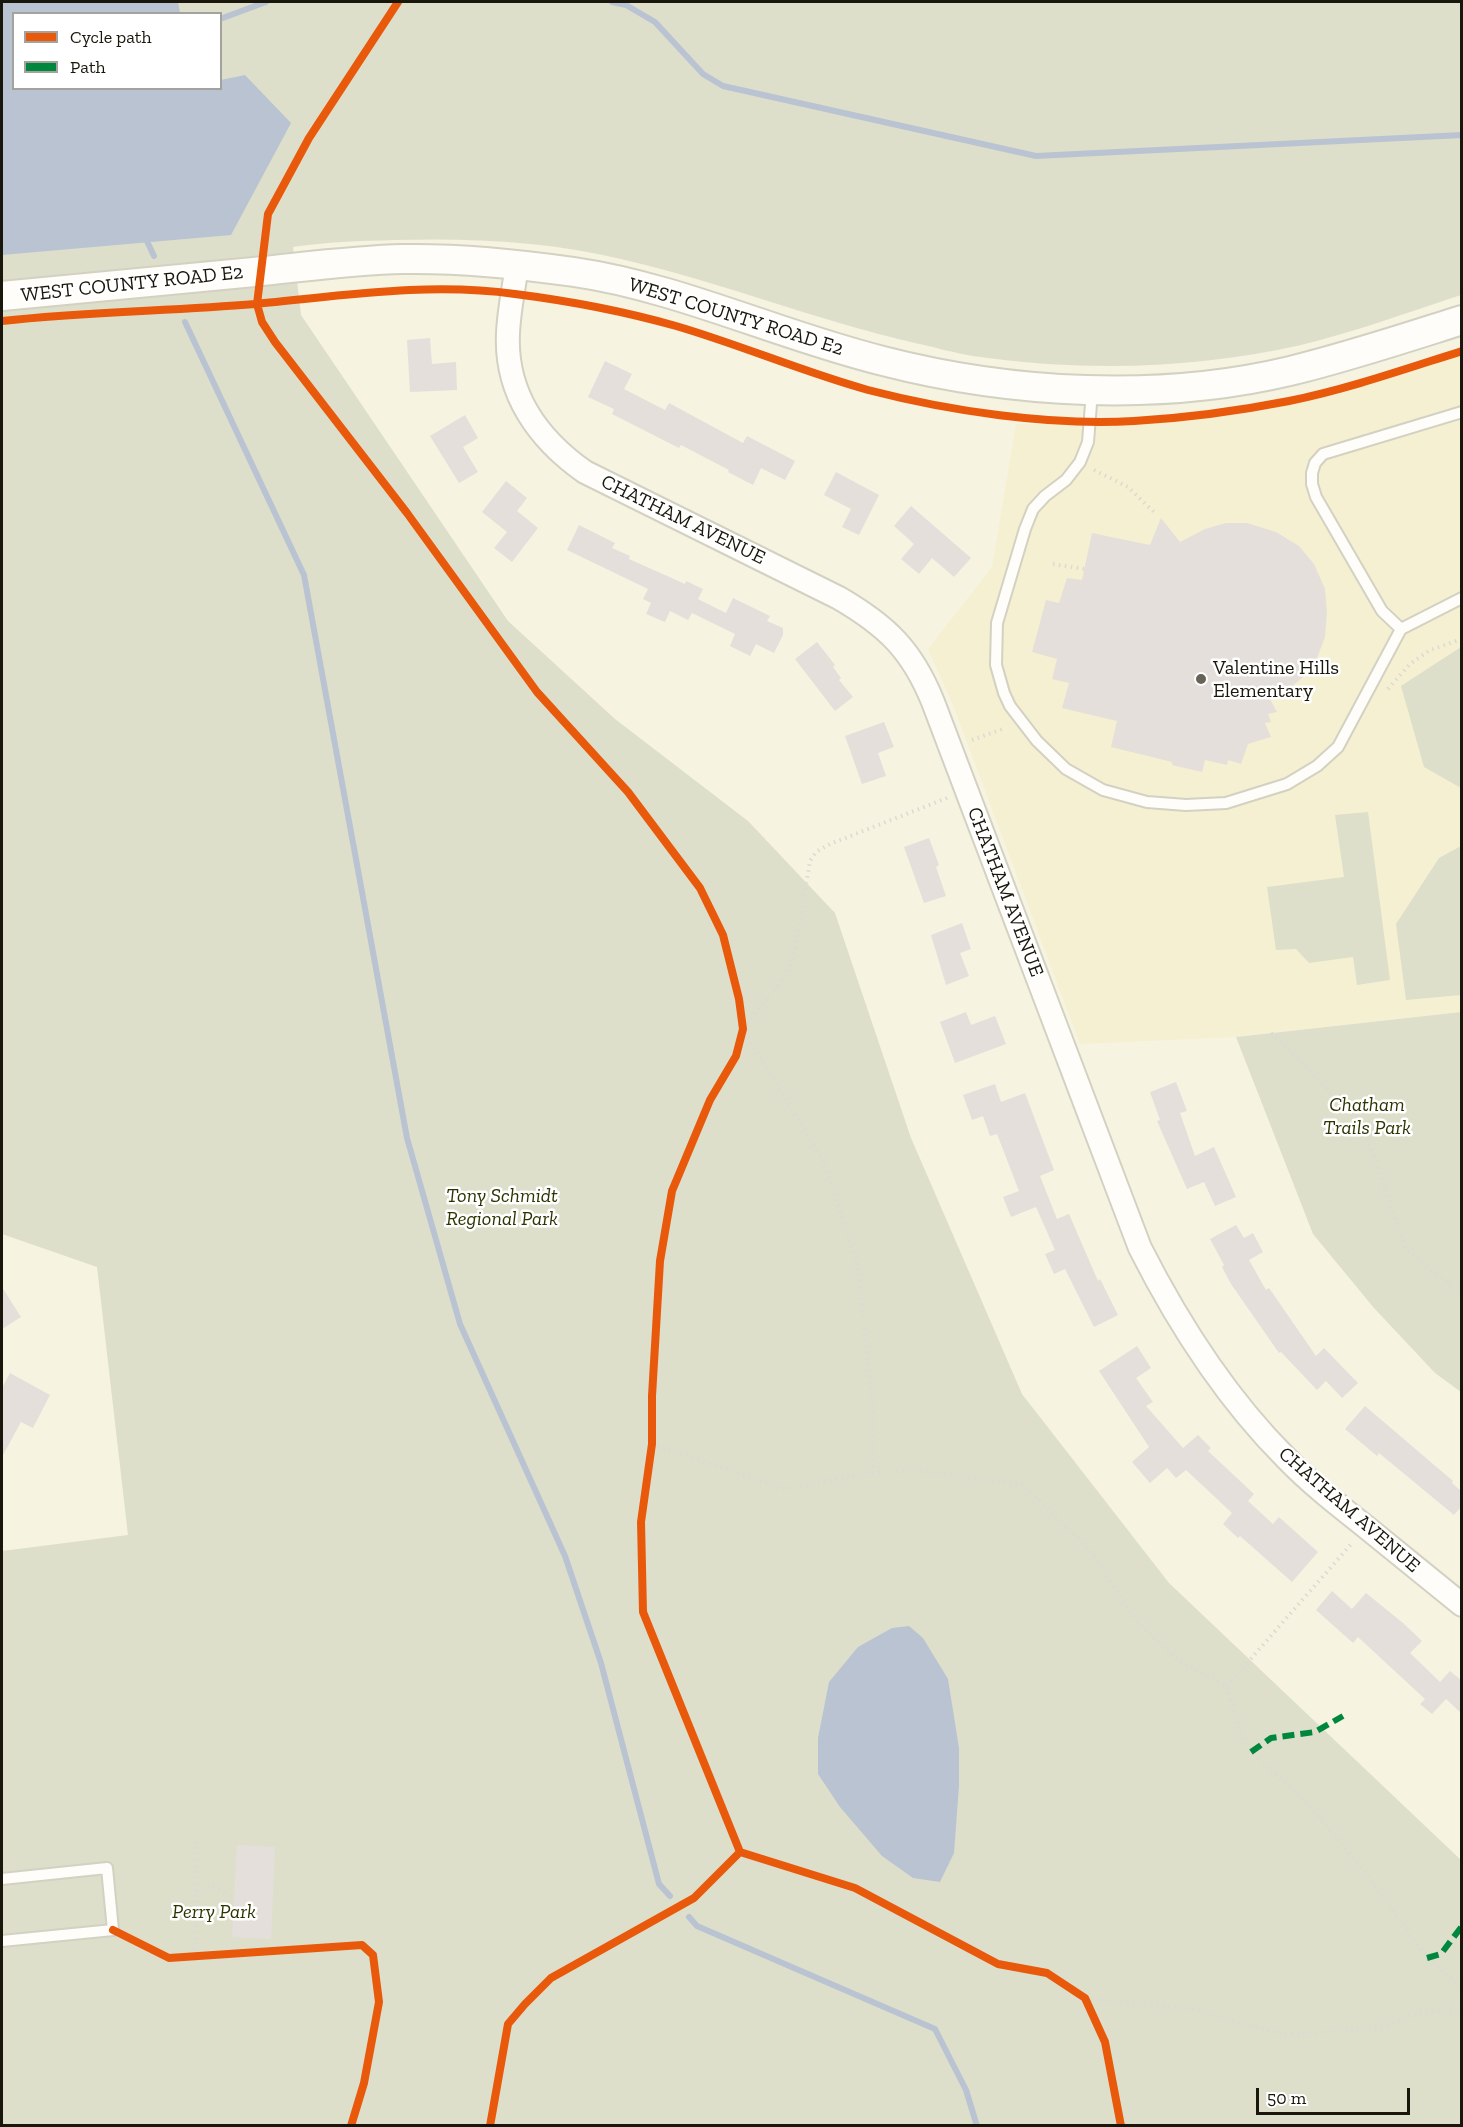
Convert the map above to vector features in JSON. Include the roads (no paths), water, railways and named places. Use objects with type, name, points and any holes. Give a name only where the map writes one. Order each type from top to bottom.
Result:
[{"type":"street","name":"WEST COUNTY ROAD E2","points":[[2,296],[402,259],[471,260],[579,272],[633,285],[684,299],[819,343],[882,361],[940,374],[1006,384],[1092,391],[1214,383],[1286,372],[1461,320]]},
{"type":"street","name":"CHATHAM AVENUE","points":[[517,265],[508,335],[516,390],[529,417],[563,457],[585,472],[869,615],[891,634],[911,657],[926,684],[1140,1248],[1167,1302],[1201,1356],[1242,1410],[1285,1458],[1313,1485],[1461,1605]]},
{"type":"lane","points":[[1092,391],[1088,442],[1080,462],[1066,480],[1045,496],[1033,509],[1025,529],[997,623],[996,665],[1010,706],[1030,732],[1066,769],[1103,790],[1147,802],[1186,805],[1226,803],[1287,784],[1317,766],[1338,747],[1401,629],[1461,598]]},
{"type":"lane","points":[[1401,629],[1382,611],[1316,497],[1312,484],[1312,473],[1315,463],[1323,454],[1461,412]]},
{"type":"lane","points":[[2,1879],[107,1868],[113,1930],[2,1941]]},
{"type":"water","points":[[2,2],[178,2],[180,12],[12,12],[12,90],[222,90],[222,80],[245,75],[291,123],[231,235],[2,255]]},
{"type":"water","points":[[909,1626],[923,1638],[948,1679],[959,1748],[959,1786],[954,1853],[940,1882],[913,1878],[882,1856],[840,1807],[818,1774],[818,1738],[829,1682],[858,1647],[892,1628]]},
{"type":"waterway","points":[[222,18],[266,2]]},
{"type":"waterway","points":[[612,2],[626,5],[655,22],[703,74],[723,86],[1036,156],[1462,135]]},
{"type":"waterway","points":[[144,235],[154,256]]},
{"type":"waterway","points":[[185,322],[304,575],[407,1138],[460,1324],[565,1556],[601,1663],[659,1884],[670,1896]]},
{"type":"waterway","points":[[689,1917],[697,1926],[935,2029],[966,2090],[977,2126]]},
{"type":"place","name":"Valentine Hills Elementary","points":[[1201,679]]},
{"type":"park label","name":"Chatham Trails Park","points":[[1367,1116]]},
{"type":"park label","name":"Tony Schmidt Regional Park","points":[[502,1208]]},
{"type":"park label","name":"Perry Park","points":[[214,1912]]}]
